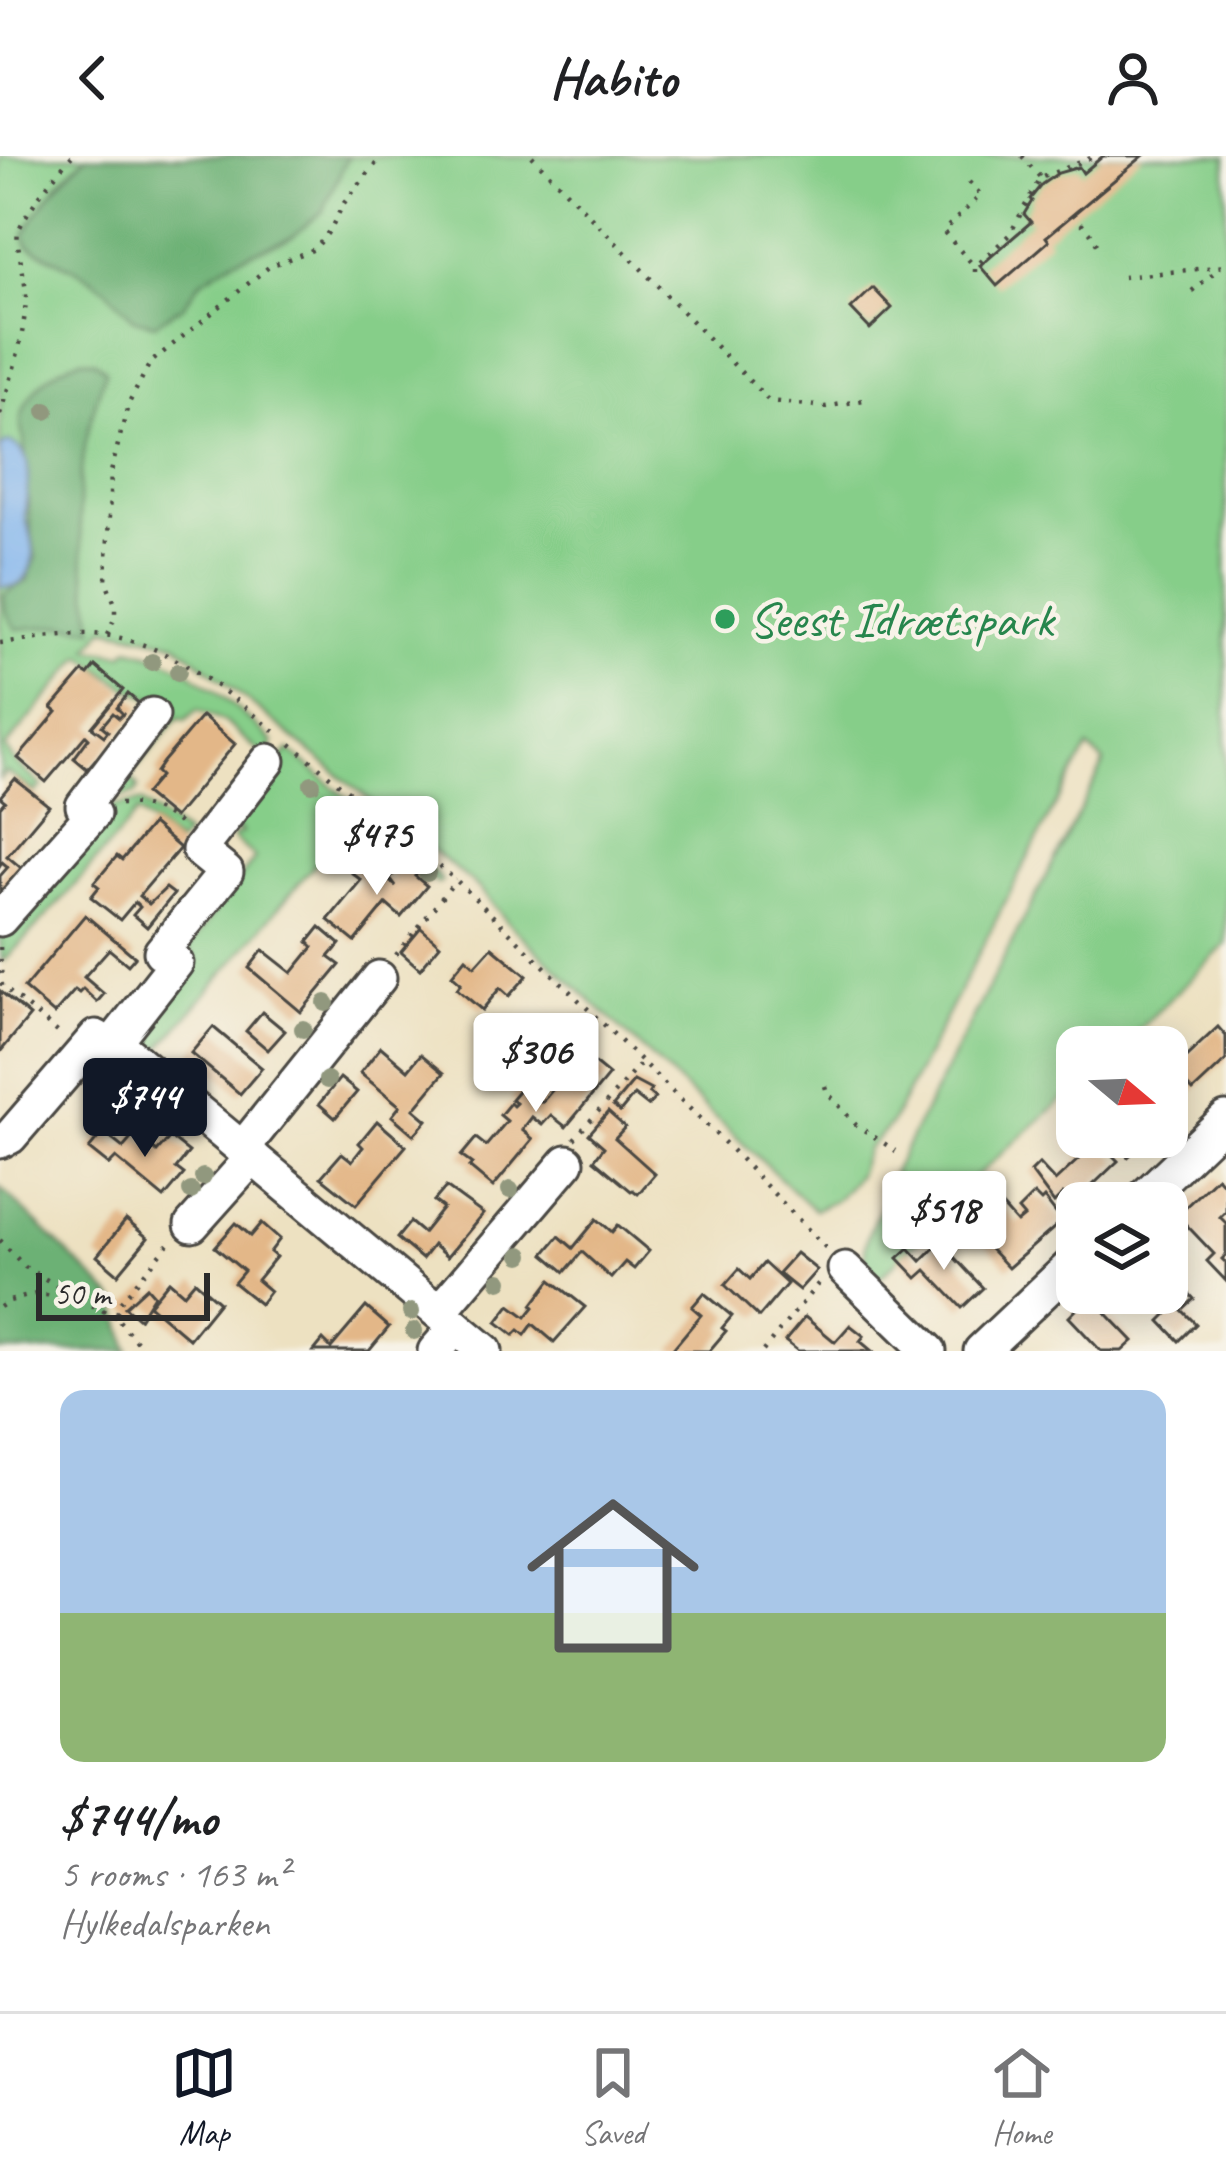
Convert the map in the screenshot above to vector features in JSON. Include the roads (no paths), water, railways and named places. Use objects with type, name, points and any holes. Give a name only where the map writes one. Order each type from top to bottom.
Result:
[{"type":"street","points":[[0,919],[93,814],[82,806],[152,715]]},
{"type":"street","points":[[0,1141],[10,1137],[176,964],[161,952],[226,872],[199,850],[268,761]]},
{"type":"street","points":[[192,1225],[380,978]]},
{"type":"street","points":[[99,1047],[247,1153],[443,1330],[485,1351]]},
{"type":"street","points":[[1160,1182],[1226,1119]]},
{"type":"street","points":[[443,1330],[567,1162]]},
{"type":"street","points":[[841,1265],[928,1351]]},
{"type":"street","points":[[981,1351],[1056,1280]]},
{"type":"water","points":[[7,442],[24,453],[27,462],[25,516],[33,553],[25,579],[0,586],[0,448]]},
{"type":"place","name":"Seest Idrætspark","points":[[725,619]]}]
